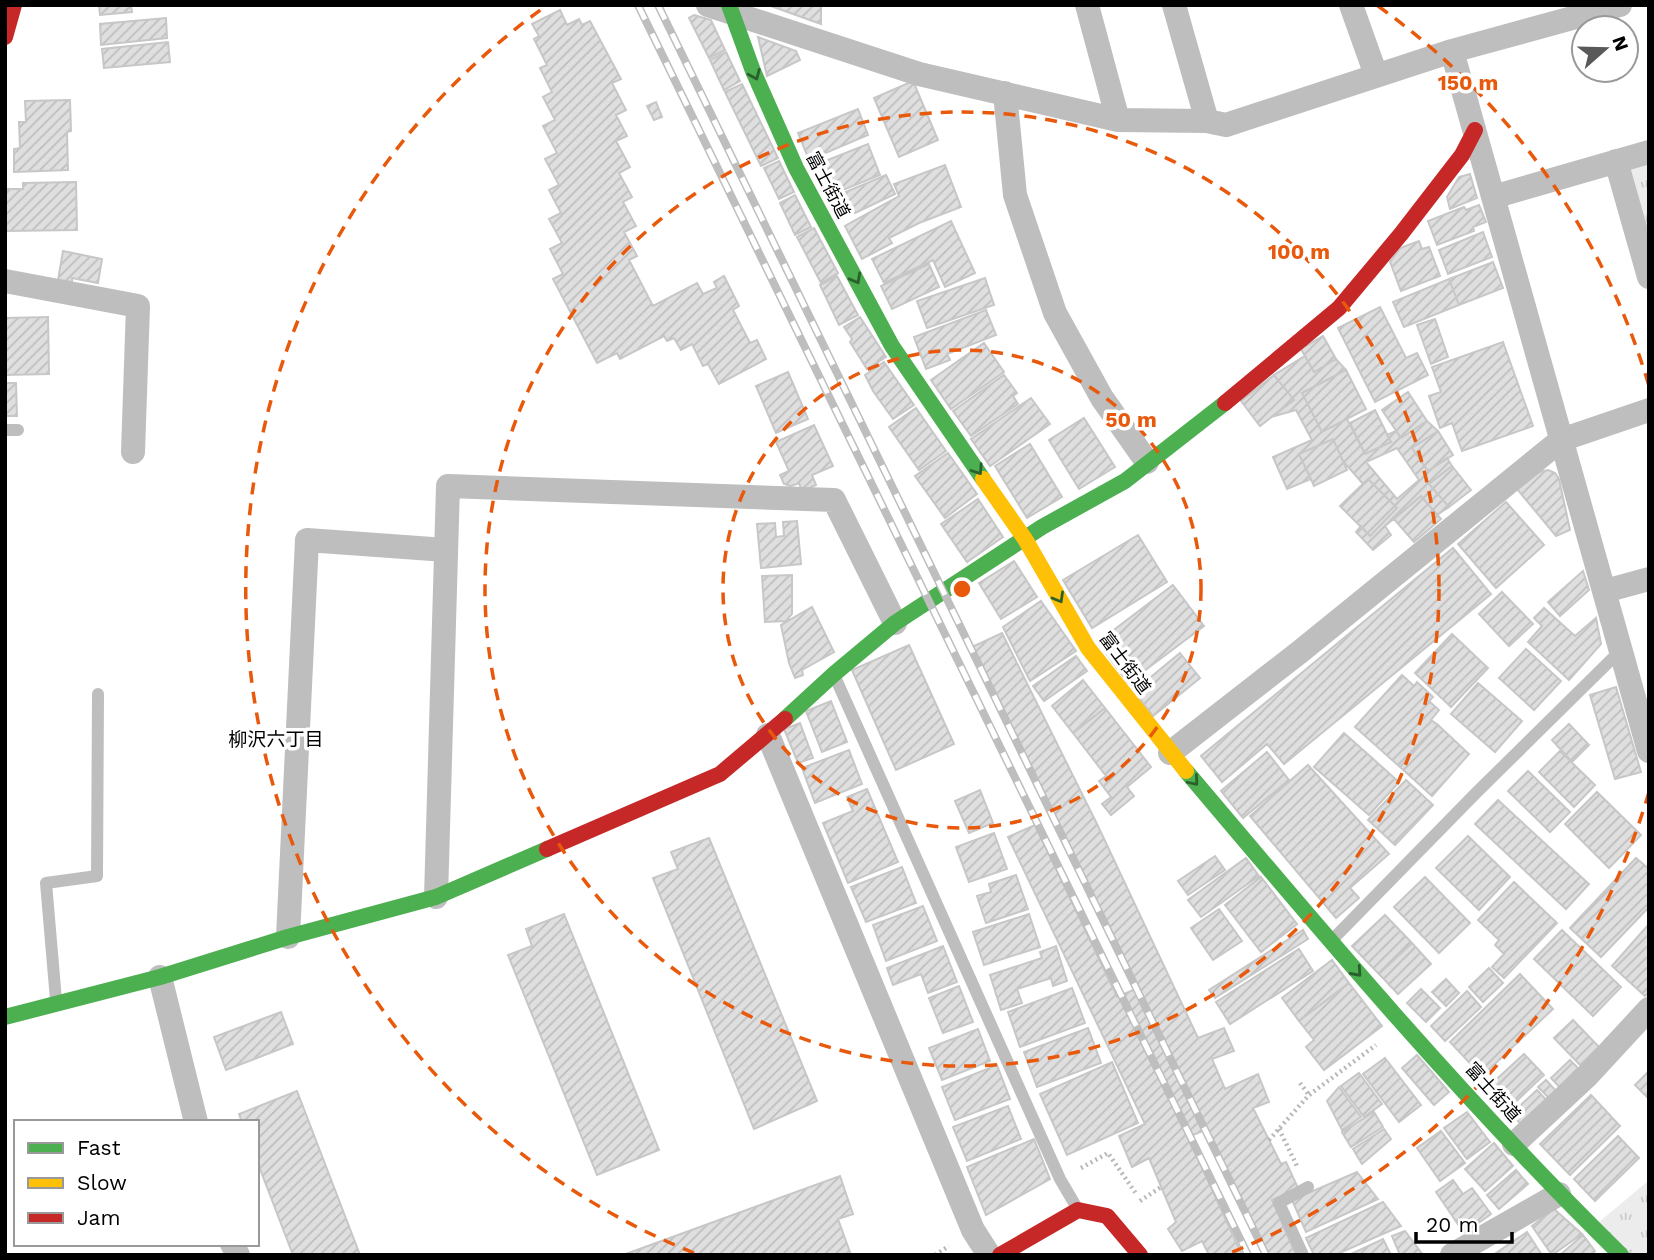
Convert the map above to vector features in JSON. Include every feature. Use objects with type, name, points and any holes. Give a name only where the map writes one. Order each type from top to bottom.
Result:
[{"type":"street","points":[[5,37],[14,5]]},
{"type":"street","points":[[1087,5],[1118,120]]},
{"type":"street","points":[[1174,5],[1207,121]]},
{"type":"street","points":[[1350,5],[1376,75]]},
{"type":"street","points":[[723,7],[919,74],[1118,120],[1207,121],[1226,125],[1452,51],[1541,14],[1620,5]]},
{"type":"street","name":"富士街道","points":[[723,7],[796,168],[892,346],[1025,539],[1088,648],[1170,753],[1330,942],[1559,1194],[1621,1255]]},
{"type":"street","points":[[1452,51],[1620,651],[1645,721],[1649,751]]},
{"type":"street","points":[[1005,93],[1015,195],[1055,313],[1102,398],[1147,462]]},
{"type":"street","points":[[5,1017],[436,897],[720,774],[895,623],[1042,527],[1125,481],[1339,308],[1462,155],[1475,130]]},
{"type":"street","points":[[1493,197],[1649,152]]},
{"type":"street","points":[[1616,161],[1645,248],[1649,277]]},
{"type":"street","points":[[5,281],[138,306],[132,452]]},
{"type":"street","points":[[1170,753],[1301,651],[1561,440],[1649,410]]},
{"type":"street","points":[[436,897],[448,486],[834,500],[895,623]]},
{"type":"street","points":[[289,937],[307,540],[446,550]]},
{"type":"street","points":[[1605,591],[1649,579]]},
{"type":"street","points":[[768,735],[973,1230],[989,1255]]},
{"type":"street","points":[[160,976],[196,1120]]},
{"type":"street","points":[[1514,1144],[1586,1077],[1649,1009]]},
{"type":"street","points":[[1451,1255],[1559,1194]]},
{"type":"street","points":[[1000,1255],[1079,1210],[1107,1216],[1140,1255]]},
{"type":"lane","points":[[1330,942],[1620,651]]},
{"type":"lane","points":[[834,674],[1060,1179],[1079,1210]]},
{"type":"lane","points":[[56,1004],[46,883],[97,876],[98,694]]},
{"type":"lane","points":[[1303,1255],[1279,1203],[1308,1187]]},
{"type":"path","points":[[1269,1140],[1309,1095],[1405,1024]]},
{"type":"path","points":[[1300,1083],[1309,1095]]},
{"type":"path","points":[[1279,1129],[1308,1187]]},
{"type":"path","points":[[1140,1201],[1161,1186]]},
{"type":"green space","points":[[1649,152],[1649,247],[1616,161]]},
{"type":"green space","points":[[1648,1181],[1649,1255],[1630,1255],[1598,1223]]},
{"type":"building","points":[[99,5],[131,5],[132,12],[100,15]]},
{"type":"building","points":[[768,5],[821,5],[821,24]]},
{"type":"building","points":[[560,10],[567,25],[579,19],[582,25],[590,21],[621,79],[612,83],[626,110],[616,115],[627,136],[616,141],[630,167],[619,173],[632,197],[623,202],[636,226],[624,232],[637,256],[629,260],[653,306],[697,283],[703,294],[717,288],[714,282],[724,276],[739,306],[733,310],[750,343],[757,340],[766,359],[719,384],[708,364],[703,366],[692,344],[681,350],[674,338],[667,341],[664,336],[620,359],[617,353],[597,363],[553,279],[563,274],[550,249],[562,243],[549,219],[561,213],[549,190],[559,185],[545,159],[557,153],[543,126],[555,120],[543,97],[552,92],[540,68],[547,65],[534,39],[539,36],[532,24]]},
{"type":"building","points":[[694,15],[711,20],[725,50],[709,58],[689,18]]},
{"type":"building","points":[[166,18],[167,38],[101,45],[100,24]]},
{"type":"building","points":[[758,37],[796,51],[800,60],[767,76]]},
{"type":"building","points":[[168,42],[170,62],[104,68],[102,49]]},
{"type":"building","points":[[726,52],[740,81],[724,90],[710,60]]},
{"type":"building","points":[[913,81],[938,140],[899,157],[874,98]]},
{"type":"building","points":[[742,84],[778,158],[761,166],[725,92]]},
{"type":"building","points":[[70,100],[68,170],[14,172],[14,149],[20,148],[19,122],[26,122],[25,101]]},
{"type":"building","points":[[656,102],[662,117],[654,120],[647,106]]},
{"type":"building","points":[[858,109],[868,135],[809,160],[798,133]]},
{"type":"building","points":[[868,144],[880,175],[828,196],[815,165]]},
{"type":"building","points":[[779,161],[794,192],[779,199],[764,168]]},
{"type":"building","points":[[945,165],[961,207],[889,238],[892,243],[862,259],[845,226],[899,196],[894,184]]},
{"type":"building","points":[[1470,174],[1477,198],[1450,209],[1447,197],[1459,177]]},
{"type":"building","points":[[886,175],[895,194],[855,213],[854,209],[838,217],[829,199]]},
{"type":"building","points":[[76,182],[77,230],[5,231],[5,189],[23,189],[23,183]]},
{"type":"building","points":[[795,195],[811,227],[795,235],[780,203]]},
{"type":"building","points":[[1479,205],[1486,222],[1473,227],[1474,231],[1437,245],[1428,221],[1464,207],[1466,210]]},
{"type":"building","points":[[951,221],[975,273],[945,287],[933,260],[884,283],[872,259]]},
{"type":"building","points":[[814,228],[838,273],[821,283],[797,237]]},
{"type":"building","points":[[1483,232],[1492,257],[1448,274],[1439,250]]},
{"type":"building","points":[[1419,241],[1422,249],[1429,247],[1440,276],[1401,291],[1390,262],[1400,248]]},
{"type":"building","points":[[63,251],[102,259],[98,283],[72,278],[72,282],[58,280]]},
{"type":"building","points":[[1493,262],[1503,288],[1459,305],[1449,279]]},
{"type":"building","points":[[929,264],[939,287],[892,309],[881,286]]},
{"type":"building","points":[[837,276],[858,315],[839,325],[820,285]]},
{"type":"building","points":[[985,278],[994,305],[927,328],[917,301]]},
{"type":"building","points":[[1449,279],[1459,305],[1404,327],[1393,302]]},
{"type":"building","points":[[1380,307],[1406,358],[1417,353],[1428,375],[1375,402],[1338,328]]},
{"type":"building","points":[[986,310],[996,335],[947,354],[950,360],[926,369],[914,337]]},
{"type":"building","points":[[48,317],[49,374],[5,375],[5,318]]},
{"type":"building","points":[[860,317],[886,357],[867,369],[844,327]]},
{"type":"building","points":[[1435,319],[1448,357],[1431,364],[1417,325]]},
{"type":"building","points":[[1323,336],[1336,359],[1314,372],[1301,349]]},
{"type":"building","points":[[1503,342],[1533,426],[1462,451],[1452,423],[1440,428],[1429,396],[1441,392],[1432,367]]},
{"type":"building","points":[[984,343],[1004,372],[951,409],[931,380]]},
{"type":"building","points":[[1305,356],[1314,372],[1336,359],[1346,370],[1302,393],[1322,432],[1347,419],[1365,454],[1391,442],[1387,435],[1396,431],[1401,438],[1427,421],[1438,431],[1412,448],[1428,471],[1447,458],[1452,466],[1429,484],[1449,507],[1437,515],[1421,496],[1385,526],[1391,535],[1373,550],[1356,532],[1361,526],[1370,536],[1397,508],[1368,479],[1363,484],[1343,461],[1333,439],[1299,454],[1311,479],[1287,489],[1273,457],[1312,440],[1296,410],[1271,417],[1294,400],[1274,375]],"holes":[[[1397,448],[1419,480],[1397,499],[1366,462]]]},
{"type":"building","points":[[884,362],[914,405],[893,419],[865,375]]},
{"type":"building","points":[[1346,370],[1366,409],[1322,432],[1302,393]]},
{"type":"building","points":[[788,372],[808,419],[776,433],[756,386]]},
{"type":"building","points":[[1004,375],[1017,393],[1013,396],[1018,404],[971,436],[953,411]]},
{"type":"building","points":[[1274,375],[1294,400],[1260,426],[1241,401]]},
{"type":"building","points":[[5,383],[16,383],[17,416],[5,416]]},
{"type":"building","points":[[1408,392],[1427,421],[1401,438],[1382,410]]},
{"type":"building","points":[[1031,398],[1050,424],[990,466],[971,439]]},
{"type":"building","points":[[916,408],[946,451],[919,470],[889,427]]},
{"type":"building","points":[[1375,410],[1391,442],[1365,454],[1350,423]]},
{"type":"building","points":[[1084,418],[1115,467],[1079,489],[1049,440]]},
{"type":"building","points":[[814,425],[833,466],[812,475],[816,485],[802,491],[799,483],[791,486],[784,484],[780,475],[789,471],[776,442]]},
{"type":"building","points":[[1438,431],[1453,455],[1428,471],[1412,448]]},
{"type":"building","points":[[1333,439],[1347,470],[1314,486],[1299,454]]},
{"type":"building","points":[[1030,444],[1062,497],[1027,518],[995,466]]},
{"type":"building","points":[[948,453],[977,494],[945,518],[915,476]]},
{"type":"building","points":[[1452,466],[1471,490],[1449,507],[1429,484]]},
{"type":"building","points":[[1548,470],[1555,473],[1559,479],[1570,530],[1556,536],[1517,489],[1539,472]]},
{"type":"building","points":[[1368,479],[1397,508],[1370,536],[1340,506]]},
{"type":"building","points":[[1421,496],[1441,519],[1414,542],[1394,519]]},
{"type":"building","points":[[978,499],[1003,537],[967,562],[941,524]]},
{"type":"building","points":[[1506,502],[1544,545],[1496,588],[1458,544]]},
{"type":"building","points":[[797,521],[801,564],[761,568],[757,524],[775,523],[776,537],[784,536],[783,522]]},
{"type":"building","points":[[1138,535],[1167,582],[1092,628],[1063,580]]},
{"type":"building","points":[[1453,548],[1491,594],[1284,764],[1267,744],[1222,782],[1201,756]]},
{"type":"building","points":[[1014,561],[1037,597],[1001,619],[979,583]]},
{"type":"building","points":[[1583,571],[1589,590],[1560,616],[1548,602]]},
{"type":"building","points":[[792,575],[792,614],[786,621],[765,622],[762,576]]},
{"type":"building","points":[[1173,585],[1204,626],[1128,683],[1098,642]]},
{"type":"building","points":[[1502,592],[1533,624],[1509,646],[1479,614]]},
{"type":"building","points":[[1041,601],[1076,651],[1030,681],[1003,627]]},
{"type":"building","points":[[812,607],[834,652],[802,670],[803,675],[795,678],[781,625]]},
{"type":"building","points":[[1544,608],[1575,636],[1596,618],[1601,644],[1569,680],[1528,642],[1542,626],[1534,618]]},
{"type":"building","points":[[1002,633],[1097,824],[1198,1038],[1224,1028],[1234,1051],[1212,1059],[1225,1089],[1258,1074],[1269,1102],[1253,1108],[1281,1164],[1286,1162],[1298,1188],[1272,1200],[1296,1255],[1266,1255],[1205,1130],[1188,1137],[1242,1255],[1209,1255],[1202,1241],[1182,1251],[1168,1229],[1176,1222],[1149,1158],[1132,1167],[1119,1136],[1145,1124],[1008,837],[1035,825],[1117,997],[1138,988],[972,647]]},
{"type":"building","points":[[1452,634],[1488,668],[1451,707],[1415,673]]},
{"type":"building","points":[[909,645],[954,744],[896,770],[852,670]]},
{"type":"building","points":[[1526,649],[1561,681],[1534,710],[1499,678]]},
{"type":"building","points":[[1180,653],[1200,678],[1153,716],[1134,691]]},
{"type":"building","points":[[1076,656],[1087,671],[1044,701],[1033,686]]},
{"type":"building","points":[[1402,675],[1414,686],[1417,682],[1433,697],[1429,701],[1439,710],[1431,720],[1438,725],[1400,767],[1355,727]]},
{"type":"building","points":[[1083,680],[1105,708],[1073,733],[1052,706]]},
{"type":"building","points":[[1478,683],[1522,721],[1495,752],[1451,714]]},
{"type":"building","points":[[1616,687],[1641,772],[1615,779],[1590,695]]},
{"type":"building","points":[[831,701],[847,742],[822,752],[806,711]]},
{"type":"building","points":[[1105,708],[1151,767],[1127,787],[1134,796],[1111,815],[1102,804],[1111,797],[1099,781],[1106,776],[1073,733]]},
{"type":"building","points":[[800,723],[813,758],[798,763],[784,729]]},
{"type":"building","points":[[1569,724],[1589,745],[1572,762],[1552,740]]},
{"type":"building","points":[[1438,725],[1469,754],[1432,796],[1400,767]]},
{"type":"building","points":[[1344,733],[1399,782],[1369,815],[1314,767]]},
{"type":"building","points":[[849,750],[862,784],[815,803],[802,768]]},
{"type":"building","points":[[1560,751],[1595,785],[1574,807],[1539,772]]},
{"type":"building","points":[[1267,752],[1289,780],[1243,818],[1221,791]]},
{"type":"building","points":[[1308,765],[1389,854],[1350,888],[1359,898],[1336,918],[1250,816]]},
{"type":"building","points":[[1528,771],[1570,812],[1550,832],[1508,791]]},
{"type":"building","points":[[1406,780],[1433,805],[1395,845],[1368,820]]},
{"type":"building","points":[[867,789],[898,862],[848,883],[823,823],[853,811],[847,797]]},
{"type":"building","points":[[980,790],[993,823],[969,833],[955,801]]},
{"type":"building","points":[[1597,792],[1641,835],[1609,868],[1565,824]]},
{"type":"building","points":[[1498,800],[1589,884],[1566,909],[1475,824]]},
{"type":"building","points":[[994,833],[1007,869],[969,882],[956,847]]},
{"type":"building","points":[[1468,836],[1510,877],[1479,910],[1436,868]]},
{"type":"building","points":[[709,838],[817,1101],[754,1129],[653,878],[678,869],[671,852]]},
{"type":"building","points":[[1215,856],[1225,870],[1188,895],[1178,881]]},
{"type":"building","points":[[1246,858],[1259,876],[1201,917],[1188,900]]},
{"type":"building","points":[[1636,858],[1649,869],[1649,907],[1601,957],[1570,928]]},
{"type":"building","points":[[902,867],[916,903],[866,922],[851,887]]},
{"type":"building","points":[[1016,875],[1028,909],[986,923],[977,896],[991,892],[989,884]]},
{"type":"building","points":[[1261,877],[1297,924],[1261,952],[1225,905]]},
{"type":"building","points":[[1425,877],[1470,923],[1439,953],[1394,907]]},
{"type":"building","points":[[1514,882],[1557,923],[1504,978],[1492,967],[1504,954],[1495,945],[1499,940],[1478,920]]},
{"type":"building","points":[[923,906],[937,941],[886,961],[873,925]]},
{"type":"building","points":[[1219,909],[1242,941],[1213,960],[1191,928]]},
{"type":"building","points":[[564,914],[659,1150],[597,1175],[508,955],[532,946],[526,929]]},
{"type":"building","points":[[1029,914],[1040,947],[984,965],[973,932]]},
{"type":"building","points":[[1385,915],[1412,943],[1379,974],[1352,946]]},
{"type":"building","points":[[1649,924],[1649,992],[1645,996],[1612,966]]},
{"type":"building","points":[[1303,930],[1308,939],[1215,998],[1209,990]]},
{"type":"building","points":[[1562,930],[1621,987],[1593,1016],[1534,959]]},
{"type":"building","points":[[1412,943],[1431,964],[1398,994],[1379,974]]},
{"type":"building","points":[[943,946],[957,982],[928,993],[921,974],[893,985],[887,968]]},
{"type":"building","points":[[1056,946],[1067,981],[1053,986],[1051,978],[1017,989],[1022,1003],[1001,1010],[990,975],[1042,958],[1040,952]]},
{"type":"building","points":[[1299,949],[1313,971],[1230,1024],[1216,1002]]},
{"type":"building","points":[[1332,960],[1349,983],[1299,1021],[1282,998]]},
{"type":"building","points":[[1489,968],[1503,983],[1483,1002],[1469,987]]},
{"type":"building","points":[[1520,974],[1553,1009],[1482,1076],[1450,1042]]},
{"type":"building","points":[[1446,979],[1459,993],[1446,1006],[1432,992]]},
{"type":"building","points":[[1349,983],[1382,1026],[1324,1070],[1306,1047],[1314,1040],[1299,1021]]},
{"type":"building","points":[[959,986],[973,1022],[943,1033],[929,998]]},
{"type":"building","points":[[1072,988],[1085,1023],[1020,1047],[1008,1012]]},
{"type":"building","points":[[1421,989],[1440,1008],[1426,1022],[1407,1003]]},
{"type":"building","points":[[1467,991],[1481,1007],[1445,1041],[1431,1026]]},
{"type":"building","points":[[281,1012],[293,1044],[226,1070],[214,1037]]},
{"type":"building","points":[[1573,1020],[1599,1047],[1580,1065],[1554,1038]]},
{"type":"building","points":[[1088,1028],[1101,1063],[1037,1087],[1024,1052]]},
{"type":"building","points":[[978,1029],[990,1061],[942,1080],[929,1048]]},
{"type":"building","points":[[1524,1054],[1544,1075],[1508,1109],[1488,1087]]},
{"type":"building","points":[[1417,1055],[1449,1092],[1434,1105],[1402,1068]]},
{"type":"building","points":[[1385,1058],[1421,1105],[1399,1122],[1363,1074]]},
{"type":"building","points":[[1570,1060],[1582,1072],[1563,1091],[1551,1078]]},
{"type":"building","points":[[1112,1062],[1138,1123],[1067,1155],[1040,1094]]},
{"type":"building","points":[[997,1065],[1010,1099],[955,1120],[942,1087]]},
{"type":"building","points":[[1649,1071],[1649,1099],[1635,1085]]},
{"type":"building","points":[[1359,1073],[1382,1104],[1364,1117],[1341,1086]]},
{"type":"building","points":[[1546,1080],[1559,1094],[1552,1101],[1538,1087]]},
{"type":"building","points":[[1339,1087],[1361,1117],[1342,1130],[1327,1101]]},
{"type":"building","points":[[1537,1090],[1550,1104],[1525,1128],[1511,1114]]},
{"type":"building","points":[[297,1091],[360,1255],[293,1255],[259,1166],[259,1120],[241,1120],[239,1114]]},
{"type":"building","points":[[1591,1095],[1620,1126],[1570,1175],[1540,1144]]},
{"type":"building","points":[[1008,1106],[1021,1139],[967,1161],[953,1127]]},
{"type":"building","points":[[1374,1112],[1383,1127],[1351,1147],[1342,1132]]},
{"type":"building","points":[[1467,1112],[1490,1142],[1467,1159],[1444,1128]]},
{"type":"building","points":[[1384,1129],[1391,1139],[1362,1164],[1353,1149]]},
{"type":"building","points":[[1441,1131],[1465,1163],[1440,1181],[1417,1148]]},
{"type":"building","points":[[1618,1136],[1639,1158],[1595,1201],[1574,1179]]},
{"type":"building","points":[[1034,1139],[1050,1179],[986,1215],[967,1167]]},
{"type":"building","points":[[1494,1143],[1513,1166],[1485,1191],[1465,1169]]},
{"type":"building","points":[[1516,1170],[1528,1184],[1499,1209],[1487,1195]]},
{"type":"building","points":[[1357,1172],[1378,1199],[1306,1232],[1292,1200]]},
{"type":"building","points":[[840,1176],[853,1214],[838,1219],[851,1255],[623,1255]]},
{"type":"building","points":[[1453,1180],[1463,1194],[1472,1188],[1491,1214],[1464,1233],[1436,1192]]},
{"type":"building","points":[[1383,1202],[1401,1226],[1335,1255],[1314,1255],[1306,1238]]},
{"type":"building","points":[[1554,1209],[1582,1234],[1552,1255],[1532,1226]]},
{"type":"building","points":[[1405,1231],[1423,1255],[1400,1255],[1392,1236]]},
{"type":"building","points":[[1527,1232],[1542,1255],[1493,1255]]},
{"type":"building","points":[[1583,1235],[1595,1251],[1590,1255],[1560,1255]]},
{"type":"building","points":[[1383,1239],[1391,1255],[1349,1255]]},
{"type":"railway","points":[[638,5],[1248,1255]]},
{"type":"railway","points":[[658,5],[1266,1255]]},
{"type":"traffic: fast","points":[[729,5],[753,71],[796,168],[892,346],[983,479]]},
{"type":"traffic: fast","points":[[785,719],[895,623],[1042,527],[1125,481],[1225,403]]},
{"type":"traffic: fast","points":[[1186,771],[1452,1079],[1621,1255]]},
{"type":"traffic: fast","points":[[5,1017],[160,977],[288,937],[436,897],[547,849]]},
{"type":"traffic: slow","points":[[983,479],[1025,539],[1088,648],[1186,771]]},
{"type":"traffic: jam","points":[[5,37],[14,5]]},
{"type":"traffic: jam","points":[[1225,403],[1339,308],[1462,155],[1475,130]]},
{"type":"traffic: jam","points":[[547,849],[720,774],[785,719]]},
{"type":"traffic: jam","points":[[1000,1255],[1078,1210],[1107,1216],[1140,1255]]},
{"type":"district","name":"柳沢六丁目","points":[[276,739]]}]
